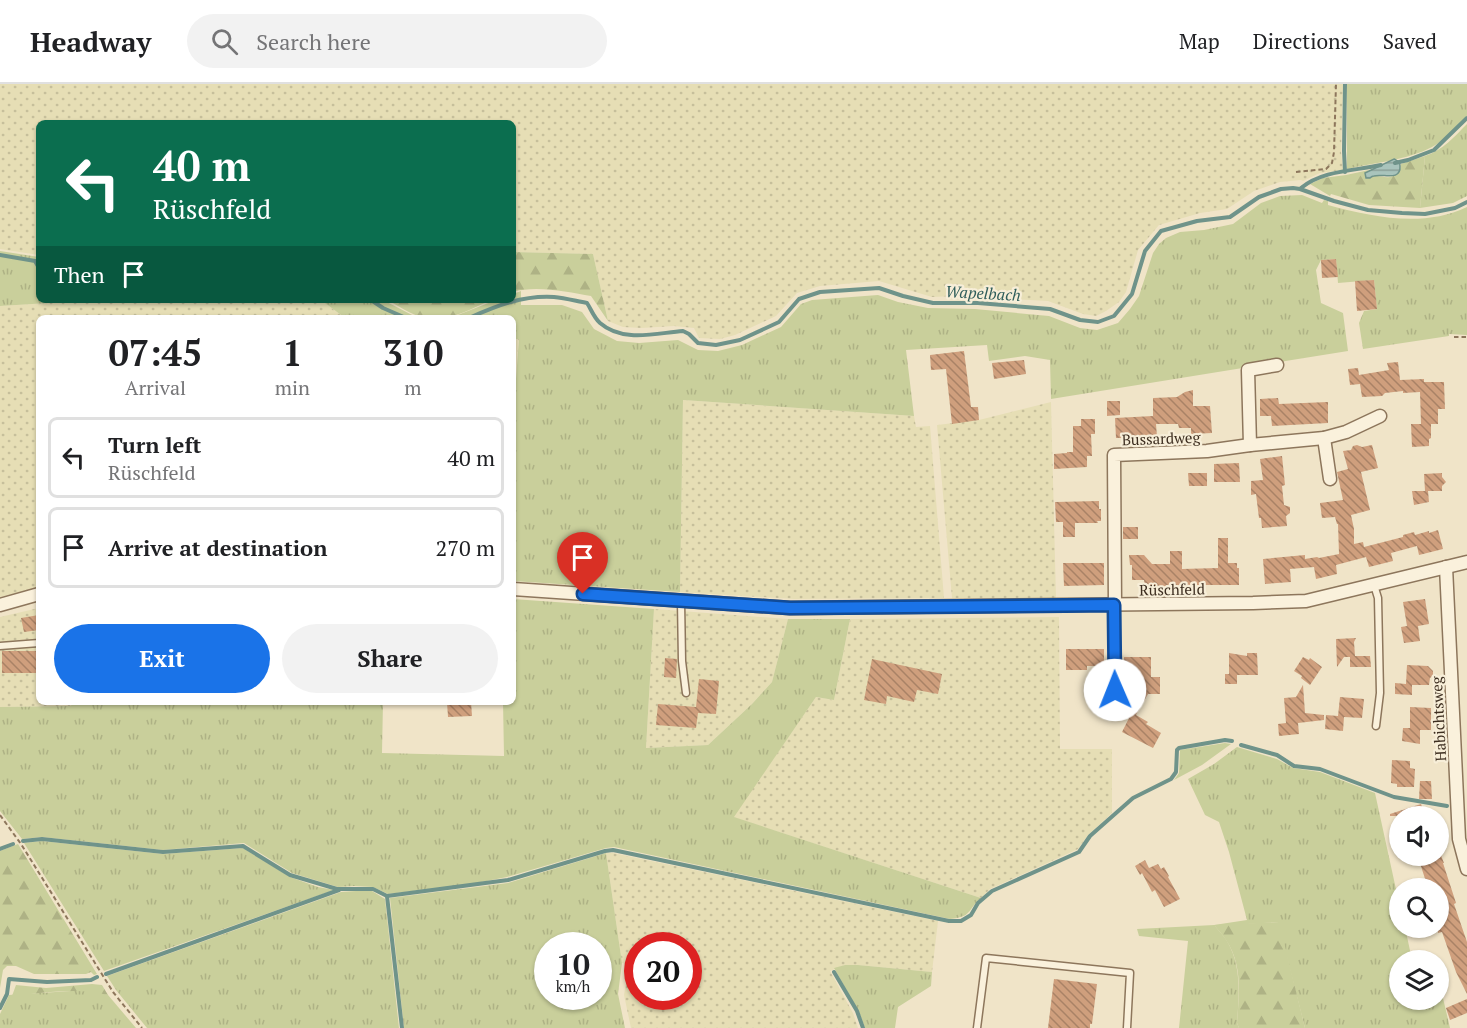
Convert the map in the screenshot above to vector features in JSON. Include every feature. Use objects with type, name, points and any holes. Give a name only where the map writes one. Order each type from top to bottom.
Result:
[{"type":"street","points":[[1250,445],[1248,370],[1277,365]]},
{"type":"street","name":"Bussardweg","points":[[1114,605],[1114,455],[1207,451],[1324,438],[1346,432],[1380,416]]},
{"type":"street","points":[[1324,438],[1330,479]]},
{"type":"street","name":"Rüschfeld","points":[[516,589],[790,608],[1306,601],[1467,562]]},
{"type":"street","name":"Habichtsweg","points":[[1446,567],[1459,839],[1467,869]]},
{"type":"street","points":[[0,605],[36,595]]},
{"type":"lane","points":[[1374,585],[1378,598],[1380,693],[1376,726]]},
{"type":"lane","points":[[681,600],[682,661],[686,693]]},
{"type":"lane","points":[[1114,605],[1115,690]]},
{"type":"lane","points":[[0,646],[36,643]]},
{"type":"lane","points":[[977,1028],[986,958],[1130,973],[1127,1028]]},
{"type":"path","points":[[1296,172],[1326,169],[1332,162],[1336,84]]},
{"type":"path","points":[[1454,337],[1467,337]]},
{"type":"path","points":[[0,815],[21,844],[113,992],[142,1028]]},
{"type":"shaded area","points":[[0,84],[1343,84],[1341,152],[1343,170],[1320,173],[1303,181],[1280,182],[1254,191],[1227,209],[1200,213],[1159,225],[1138,250],[1126,292],[1119,302],[1096,316],[1083,314],[1048,301],[978,295],[932,297],[879,281],[820,286],[797,293],[776,316],[735,335],[720,339],[699,338],[694,328],[623,327],[608,321],[593,254],[516,252],[516,120],[36,120],[36,255],[0,249]]},
{"type":"shaded area","points":[[49,303],[325,303],[341,315],[36,315],[36,589],[0,597],[0,306]]},
{"type":"shaded area","points":[[516,338],[519,338],[516,378]]},
{"type":"shaded area","points":[[683,400],[914,416],[916,427],[930,426],[944,598],[794,599],[680,592]]},
{"type":"shaded area","points":[[1051,402],[1056,598],[952,598],[937,425],[979,420]]},
{"type":"shaded area","points":[[36,609],[36,705],[72,706],[0,707],[0,617]]},
{"type":"shaded area","points":[[654,609],[788,619],[772,682],[708,745],[646,748]]},
{"type":"shaded area","points":[[1059,617],[1060,749],[1112,749],[1112,813],[1088,835],[1078,849],[990,889],[981,898],[733,817],[816,697],[834,700],[850,619]]},
{"type":"shaded area","points":[[606,853],[938,921],[932,972],[858,965],[845,965],[830,971],[853,1013],[858,1028],[631,1028],[627,1010],[702,1010],[702,932],[624,932],[624,963],[622,963]]},
{"type":"green space","points":[[1347,84],[1467,84],[1467,116],[1442,141],[1423,151],[1347,169]]},
{"type":"green space","points":[[1467,124],[1467,196],[1453,203],[1420,208],[1425,156],[1443,147]]},
{"type":"green space","points":[[1425,156],[1420,208],[1369,205],[1331,194],[1330,196],[1310,184],[1323,178],[1369,170],[1365,173],[1370,178],[1390,177],[1400,169],[1401,164]]},
{"type":"green space","points":[[1302,195],[1322,203],[1324,200],[1328,201],[1328,205],[1398,218],[1433,217],[1467,207],[1467,335],[1449,334],[1449,336],[1363,349],[1359,323],[1364,311],[1377,309],[1374,280],[1338,283],[1336,259],[1321,260],[1316,270],[1321,303],[1343,313],[1348,351],[1051,399],[1050,360],[1025,356],[989,361],[987,345],[906,350],[914,416],[683,400],[680,592],[516,581],[516,378],[519,339],[516,339],[516,315],[458,315],[488,303],[516,303],[516,293],[521,291],[521,305],[562,305],[582,312],[594,329],[617,341],[639,343],[678,340],[698,350],[718,351],[742,345],[781,327],[801,304],[812,300],[878,295],[928,308],[975,309],[1049,316],[1080,328],[1097,330],[1118,323],[1130,309],[1139,296],[1153,253],[1166,238],[1180,232],[1233,224],[1261,203],[1280,196]]},
{"type":"green space","points":[[0,251],[36,257],[36,303],[49,303],[0,306]]},
{"type":"green space","points":[[516,252],[593,254],[608,321],[591,296],[542,289],[516,291]]},
{"type":"green space","points":[[325,303],[389,303],[412,315],[341,315]]},
{"type":"green space","points":[[393,303],[484,303],[455,315],[413,314]]},
{"type":"green space","points":[[516,599],[654,609],[646,748],[708,745],[772,682],[788,619],[850,619],[834,700],[816,697],[734,817],[981,898],[966,915],[950,919],[614,847],[507,877],[471,884],[388,894],[373,887],[338,887],[292,873],[244,843],[163,850],[42,837],[22,839],[0,811],[0,707],[383,705],[382,753],[504,756],[503,705],[516,705]]},
{"type":"green space","points":[[1231,744],[1202,765],[1174,780],[1179,773],[1180,750]]},
{"type":"green space","points":[[1237,747],[1277,759],[1293,768],[1320,772],[1375,793],[1389,866],[1391,866],[1394,878],[1389,878],[1389,938],[1407,938],[1410,950],[1389,950],[1389,1010],[1446,1010],[1450,1028],[1305,1028],[1278,922],[1215,926],[1227,941],[1235,961],[1238,981],[1237,1023],[1239,1028],[1179,1028],[1188,941],[1139,936],[1137,929],[1214,925],[1247,920],[1219,822],[1205,815],[1188,779]]},
{"type":"green space","points":[[42,841],[163,854],[243,848],[290,877],[334,890],[104,971],[24,843]]},
{"type":"green space","points":[[18,844],[97,974],[94,975],[91,972],[86,974],[34,974],[16,966],[7,966],[3,970],[0,988],[0,851]]},
{"type":"green space","points":[[606,853],[622,963],[618,994],[625,1028],[404,1028],[390,898],[508,883]]},
{"type":"green space","points":[[372,891],[385,899],[399,1028],[147,1028],[107,976],[341,892]]},
{"type":"green space","points":[[1279,922],[1305,1028],[1239,1028],[1237,1023],[1239,980],[1235,960],[1226,940],[1214,925]]},
{"type":"green space","points":[[845,965],[932,972],[931,986],[898,1007],[895,1028],[865,1028],[859,1012],[834,968]]},
{"type":"green space","points":[[16,985],[46,988],[102,985],[108,995],[73,991],[12,996]]},
{"type":"green space","points":[[96,991],[108,995],[136,1028],[0,1028],[0,1014],[9,995]]},
{"type":"water","points":[[1394,159],[1400,163],[1397,174],[1366,178],[1365,173]]},
{"type":"building","points":[[1336,259],[1338,277],[1322,278],[1321,260]]},
{"type":"building","points":[[1374,280],[1377,309],[1357,311],[1355,281]]},
{"type":"building","points":[[964,351],[971,407],[978,407],[979,420],[952,424],[946,369],[931,370],[930,355]]},
{"type":"building","points":[[1024,360],[1026,374],[994,379],[992,363]]},
{"type":"building","points":[[1398,362],[1400,380],[1424,379],[1424,382],[1444,382],[1445,409],[1438,409],[1438,424],[1431,424],[1429,446],[1412,447],[1411,424],[1421,424],[1420,392],[1403,393],[1403,391],[1385,393],[1382,396],[1362,397],[1360,384],[1350,385],[1348,369],[1358,368],[1359,375],[1389,370],[1387,363]]},
{"type":"building","points":[[1193,390],[1193,406],[1210,406],[1212,433],[1191,434],[1191,428],[1179,428],[1178,424],[1156,424],[1157,437],[1116,438],[1115,418],[1153,416],[1153,398],[1177,397]]},
{"type":"building","points":[[1278,398],[1279,404],[1328,402],[1328,423],[1272,426],[1271,416],[1260,416],[1260,399]]},
{"type":"building","points":[[1107,401],[1120,401],[1120,415],[1107,416]]},
{"type":"building","points":[[1081,419],[1095,419],[1095,434],[1091,434],[1092,456],[1087,456],[1087,467],[1054,469],[1054,454],[1073,452],[1073,426],[1081,426]]},
{"type":"building","points":[[1357,445],[1362,447],[1372,445],[1378,468],[1361,472],[1370,510],[1351,515],[1354,544],[1363,542],[1364,547],[1414,532],[1415,535],[1438,530],[1443,549],[1419,555],[1417,546],[1391,553],[1393,561],[1369,567],[1366,557],[1336,565],[1337,574],[1316,579],[1314,567],[1290,569],[1291,582],[1265,584],[1263,559],[1305,555],[1305,559],[1339,554],[1338,524],[1335,517],[1322,518],[1320,503],[1343,500],[1337,472],[1348,469],[1343,451],[1351,450]]},
{"type":"building","points":[[1282,456],[1285,485],[1282,486],[1284,505],[1290,507],[1290,513],[1286,516],[1287,526],[1262,528],[1256,494],[1251,495],[1251,481],[1263,480],[1260,459]]},
{"type":"building","points":[[1239,463],[1240,482],[1214,482],[1214,464]]},
{"type":"building","points":[[1188,473],[1207,473],[1207,486],[1189,486]]},
{"type":"building","points":[[1442,473],[1446,482],[1442,486],[1442,491],[1428,491],[1429,502],[1414,505],[1412,491],[1425,491],[1424,474]]},
{"type":"building","points":[[1099,501],[1101,521],[1075,523],[1075,537],[1063,537],[1063,522],[1056,522],[1055,502]]},
{"type":"building","points":[[1123,527],[1138,527],[1138,539],[1123,539]]},
{"type":"building","points":[[1218,538],[1228,538],[1228,563],[1237,563],[1239,585],[1166,585],[1166,589],[1145,590],[1144,580],[1132,580],[1129,555],[1144,555],[1152,564],[1170,564],[1170,551],[1182,551],[1182,569],[1218,568]]},
{"type":"building","points":[[1063,563],[1104,563],[1104,585],[1064,586]]},
{"type":"building","points":[[1425,599],[1429,624],[1418,626],[1420,641],[1404,643],[1401,627],[1407,626],[1403,602]]},
{"type":"building","points":[[36,616],[36,630],[24,632],[21,618]]},
{"type":"building","points":[[1356,638],[1355,656],[1370,656],[1371,667],[1350,667],[1350,657],[1344,657],[1337,667],[1336,639]]},
{"type":"building","points":[[1066,649],[1104,649],[1104,666],[1087,666],[1087,670],[1066,670]]},
{"type":"building","points":[[2,651],[36,651],[36,673],[2,673]]},
{"type":"building","points":[[1229,653],[1247,656],[1247,653],[1257,653],[1258,675],[1237,675],[1237,684],[1225,684],[1225,674],[1229,674]]},
{"type":"building","points":[[1124,657],[1151,657],[1151,677],[1160,677],[1160,694],[1148,694],[1136,715],[1161,733],[1153,748],[1122,732],[1129,718],[1123,715],[1141,683],[1126,683]]},
{"type":"building","points":[[1303,657],[1309,660],[1310,658],[1322,667],[1310,685],[1294,671]]},
{"type":"building","points":[[665,658],[677,659],[676,678],[664,677]]},
{"type":"building","points":[[872,659],[942,674],[938,694],[917,690],[914,702],[887,696],[886,704],[864,700]]},
{"type":"building","points":[[1407,665],[1428,666],[1433,671],[1429,685],[1412,685],[1412,695],[1395,694],[1395,683],[1406,684]]},
{"type":"building","points":[[699,679],[719,681],[716,714],[698,713],[696,728],[656,725],[658,704],[696,707]]},
{"type":"building","points":[[1303,685],[1305,713],[1324,715],[1324,720],[1298,723],[1299,734],[1279,736],[1278,724],[1286,723],[1284,698],[1296,697]]},
{"type":"building","points":[[1340,697],[1364,699],[1362,718],[1344,717],[1343,731],[1325,729],[1326,715],[1338,716]]},
{"type":"building","points":[[447,705],[471,705],[472,716],[448,717]]},
{"type":"building","points":[[1410,707],[1431,708],[1431,730],[1420,730],[1420,744],[1402,741],[1403,728],[1410,728]]},
{"type":"building","points":[[1392,760],[1410,761],[1410,768],[1415,769],[1414,787],[1397,787],[1397,784],[1391,783]]},
{"type":"building","points":[[1420,781],[1431,781],[1432,799],[1419,799]]},
{"type":"building","points":[[1145,860],[1149,868],[1158,864],[1161,869],[1164,867],[1180,899],[1164,907],[1155,890],[1152,892],[1142,873],[1140,875],[1135,866]]},
{"type":"building","points":[[1421,866],[1444,866],[1448,878],[1425,878]]},
{"type":"building","points":[[1449,881],[1467,942],[1467,994],[1444,938],[1449,938]]},
{"type":"building","points":[[1054,979],[1097,984],[1090,1028],[1048,1028]]},
{"type":"building","points":[[1467,999],[1467,1013],[1450,1020],[1447,1010],[1449,1010],[1449,1007]]},
{"type":"waterway","points":[[1345,84],[1345,172]]},
{"type":"waterway","points":[[1395,163],[1434,150],[1467,118]]},
{"type":"waterway","points":[[1301,188],[1329,174],[1381,165]]},
{"type":"waterway","name":"Wapelbach","points":[[516,301],[554,297],[587,303],[600,323],[619,333],[640,335],[683,331],[698,343],[716,345],[740,340],[779,322],[799,299],[820,292],[879,288],[933,303],[978,303],[1050,309],[1080,320],[1098,322],[1114,316],[1132,294],[1145,251],[1161,231],[1197,221],[1230,217],[1259,197],[1281,189],[1300,189],[1368,210],[1402,213],[1425,214],[1455,208],[1467,202]]},
{"type":"waterway","name":"Wapelbach","points":[[0,255],[36,263]]},
{"type":"waterway","name":"Wapelbach","points":[[376,303],[399,315]]},
{"type":"waterway","name":"Wapelbach","points":[[477,315],[510,303]]},
{"type":"waterway","points":[[23,841],[42,839],[163,852],[243,846],[290,875],[337,889],[373,889],[387,896],[508,880],[613,850],[949,921],[961,921],[971,915],[978,903],[992,891],[1079,852],[1090,836],[1133,798],[1171,779],[1176,772],[1179,748],[1225,740],[1232,741]]},
{"type":"waterway","points":[[1241,745],[1277,755],[1294,766],[1320,769],[1394,797],[1447,806]]},
{"type":"waterway","points":[[0,849],[13,844]]},
{"type":"waterway","points":[[106,974],[339,890]]},
{"type":"waterway","points":[[387,896],[402,1028]]},
{"type":"waterway","points":[[834,972],[857,1011],[863,1028]]},
{"type":"waterway","points":[[0,1008],[7,994],[9,979],[47,982],[91,980],[97,977]]},
{"type":"route","points":[[583,594],[790,608],[1114,605],[1115,690]]}]
